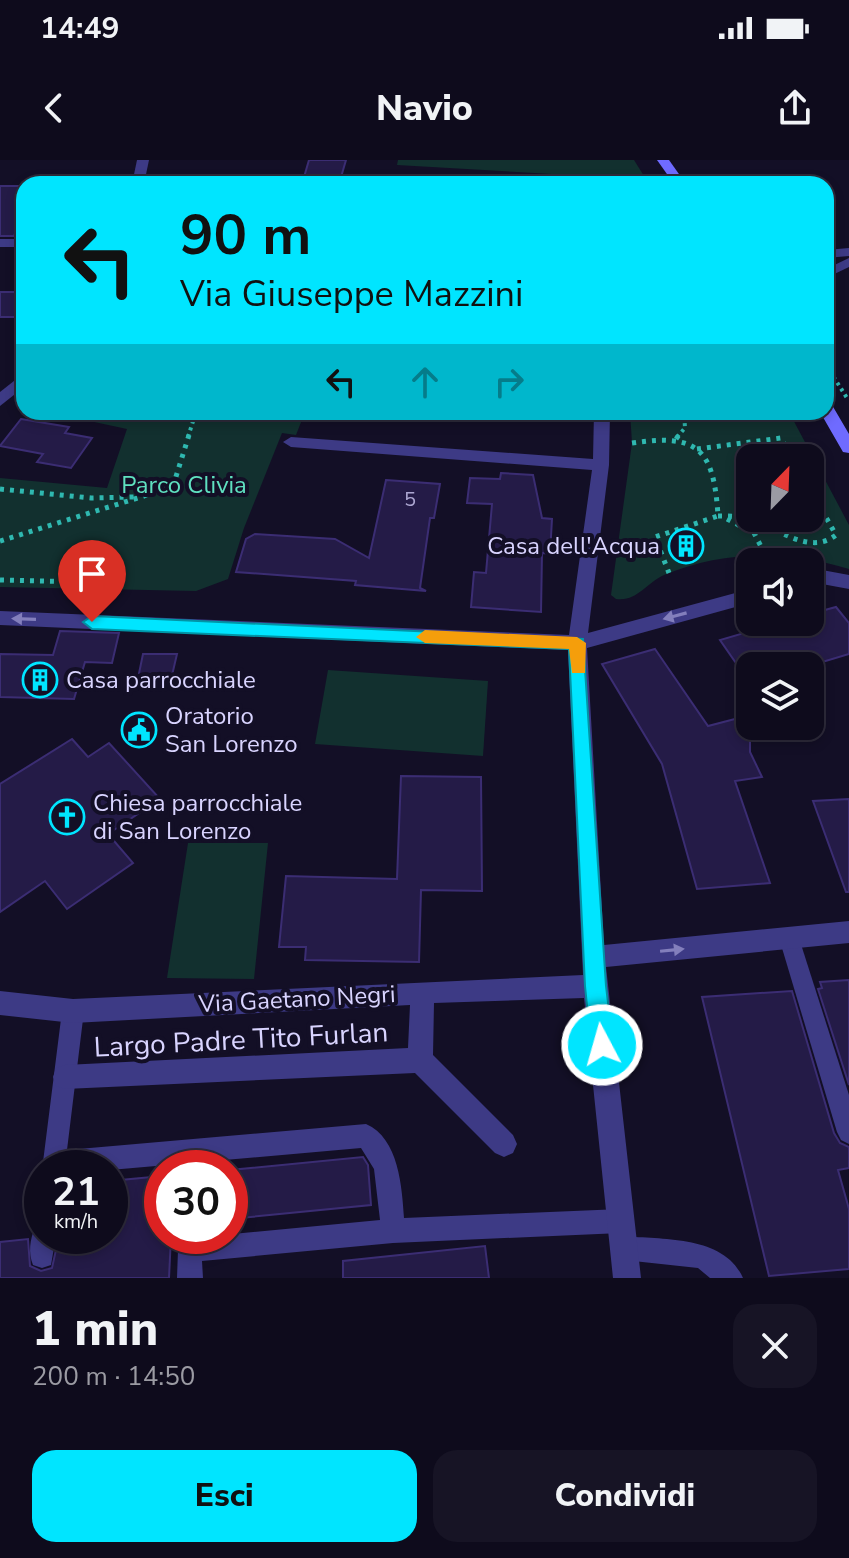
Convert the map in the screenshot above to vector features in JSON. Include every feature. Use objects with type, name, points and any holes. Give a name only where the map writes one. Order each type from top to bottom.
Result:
[{"type":"main road","points":[[832,420],[849,448]]},
{"type":"street","points":[[0,401],[16,386]]},
{"type":"street","points":[[602,420],[601,465],[577,643],[595,986],[627,1278]]},
{"type":"street","points":[[291,442],[601,465]]},
{"type":"street","points":[[824,577],[849,582]]},
{"type":"street","points":[[0,618],[577,643],[736,600]]},
{"type":"street","points":[[594,957],[849,932]]},
{"type":"street","name":"Via Gaetano Negri","points":[[0,1003],[73,1011],[595,986]]},
{"type":"street","name":"Largo Padre Tito Furlan","points":[[423,992],[420,1060],[504,1144]]},
{"type":"street","name":"Largo Padre Tito Furlan","points":[[65,1077],[420,1060]]},
{"type":"lane","points":[[789,938],[849,1132]]},
{"type":"lane","name":"Largo Padre Tito Furlan","points":[[55,1150],[73,1011]]},
{"type":"lane","points":[[128,1159],[366,1136],[382,1152],[389,1172],[393,1231]]},
{"type":"lane","points":[[190,1278],[190,1250],[393,1231],[621,1221]]},
{"type":"lane","points":[[624,1248],[703,1256],[730,1278]]},
{"type":"path","points":[[834,378],[849,401]]},
{"type":"path","points":[[0,541],[144,496],[174,483],[194,420]]},
{"type":"path","points":[[675,439],[685,428],[684,420]]},
{"type":"path","points":[[632,443],[675,439],[697,449],[781,438],[784,444]]},
{"type":"path","points":[[697,449],[716,487],[718,516]]},
{"type":"path","points":[[0,489],[91,498],[144,496]]},
{"type":"path","points":[[779,532],[816,544],[833,540],[836,535],[824,514]]},
{"type":"path","points":[[718,516],[738,522],[754,533],[762,548]]},
{"type":"path","points":[[669,573],[655,537],[718,516],[736,517]]},
{"type":"path","points":[[0,580],[88,582]]},
{"type":"green space","points":[[398,160],[634,160],[644,176],[586,176],[397,165]]},
{"type":"green space","name":"Parco Clivia","points":[[85,420],[302,420],[296,435],[282,433],[244,528],[228,579],[196,591],[0,587],[0,478],[107,488],[127,429]]},
{"type":"green space","points":[[631,420],[793,420],[806,444],[736,444],[736,532],[824,532],[824,478],[849,525],[849,569],[824,563],[824,548],[736,548],[736,557],[686,567],[658,578],[630,598],[616,599],[611,595],[632,443]]},
{"type":"green space","points":[[328,670],[488,681],[483,756],[315,744]]},
{"type":"green space","points":[[188,843],[268,843],[254,979],[167,978]]},
{"type":"building","points":[[309,160],[346,160],[341,176],[304,176]]},
{"type":"building","points":[[0,186],[16,186],[16,231],[14,236],[0,236]]},
{"type":"building","points":[[0,292],[16,292],[16,317],[0,317]]},
{"type":"building","points":[[20,420],[69,427],[65,433],[92,438],[71,468],[37,462],[43,454],[0,446]]},
{"type":"building","points":[[501,473],[533,475],[542,518],[552,519],[550,554],[542,553],[541,612],[471,607],[474,572],[486,573],[492,504],[467,503],[470,478],[500,479]]},
{"type":"building","points":[[386,480],[440,484],[434,518],[430,518],[420,588],[426,591],[355,585],[356,581],[236,572],[246,539],[255,534],[335,539],[369,558]]},
{"type":"building","points":[[836,607],[849,623],[849,654],[824,662],[824,652],[736,652],[736,663],[720,640],[736,635],[824,636],[824,610]]},
{"type":"building","name":"Casa parrocchiale","points":[[60,631],[119,633],[112,663],[85,662],[74,699],[0,697],[0,654],[53,655]]},
{"type":"building","points":[[655,649],[708,726],[736,719],[736,740],[750,740],[750,752],[762,777],[735,781],[770,883],[697,889],[662,764],[602,664]]},
{"type":"building","points":[[143,654],[177,654],[170,684],[137,683]]},
{"type":"building","name":"Chiesa parrocchiale di San Lorenzo","points":[[72,739],[88,757],[109,743],[160,799],[108,834],[133,863],[67,909],[45,881],[0,912],[0,784]]},
{"type":"building","points":[[401,776],[481,777],[482,891],[421,890],[419,962],[305,960],[306,947],[279,947],[286,876],[397,879]]},
{"type":"building","points":[[849,799],[849,892],[846,892],[813,801]]},
{"type":"building","points":[[849,980],[849,1085],[818,989],[822,988],[820,982]]},
{"type":"building","points":[[792,991],[834,1133],[840,1143],[849,1147],[849,1168],[838,1170],[849,1209],[849,1269],[769,1276],[702,997]]},
{"type":"building","points":[[363,1157],[368,1165],[371,1205],[248,1217],[248,1168]]},
{"type":"building","points":[[144,1178],[144,1254],[170,1254],[169,1278],[0,1278],[0,1242],[24,1239],[24,1254],[29,1254],[30,1266],[41,1271],[52,1268],[55,1254],[128,1254],[128,1179]]},
{"type":"building","points":[[485,1246],[489,1278],[343,1278],[343,1261]]},
{"type":"slow traffic","points":[[425,637],[577,643],[578,668]]},
{"type":"place","name":"Casa dell'Acqua","points":[[686,546]]},
{"type":"place","name":"Casa parrocchiale","points":[[40,680]]},
{"type":"place","name":"Oratorio San Lorenzo","points":[[139,730]]},
{"type":"place","name":"Chiesa parrocchiale di San Lorenzo","points":[[67,817]]},
{"type":"route","points":[[92,622],[577,643],[595,986],[602,1045]]}]
